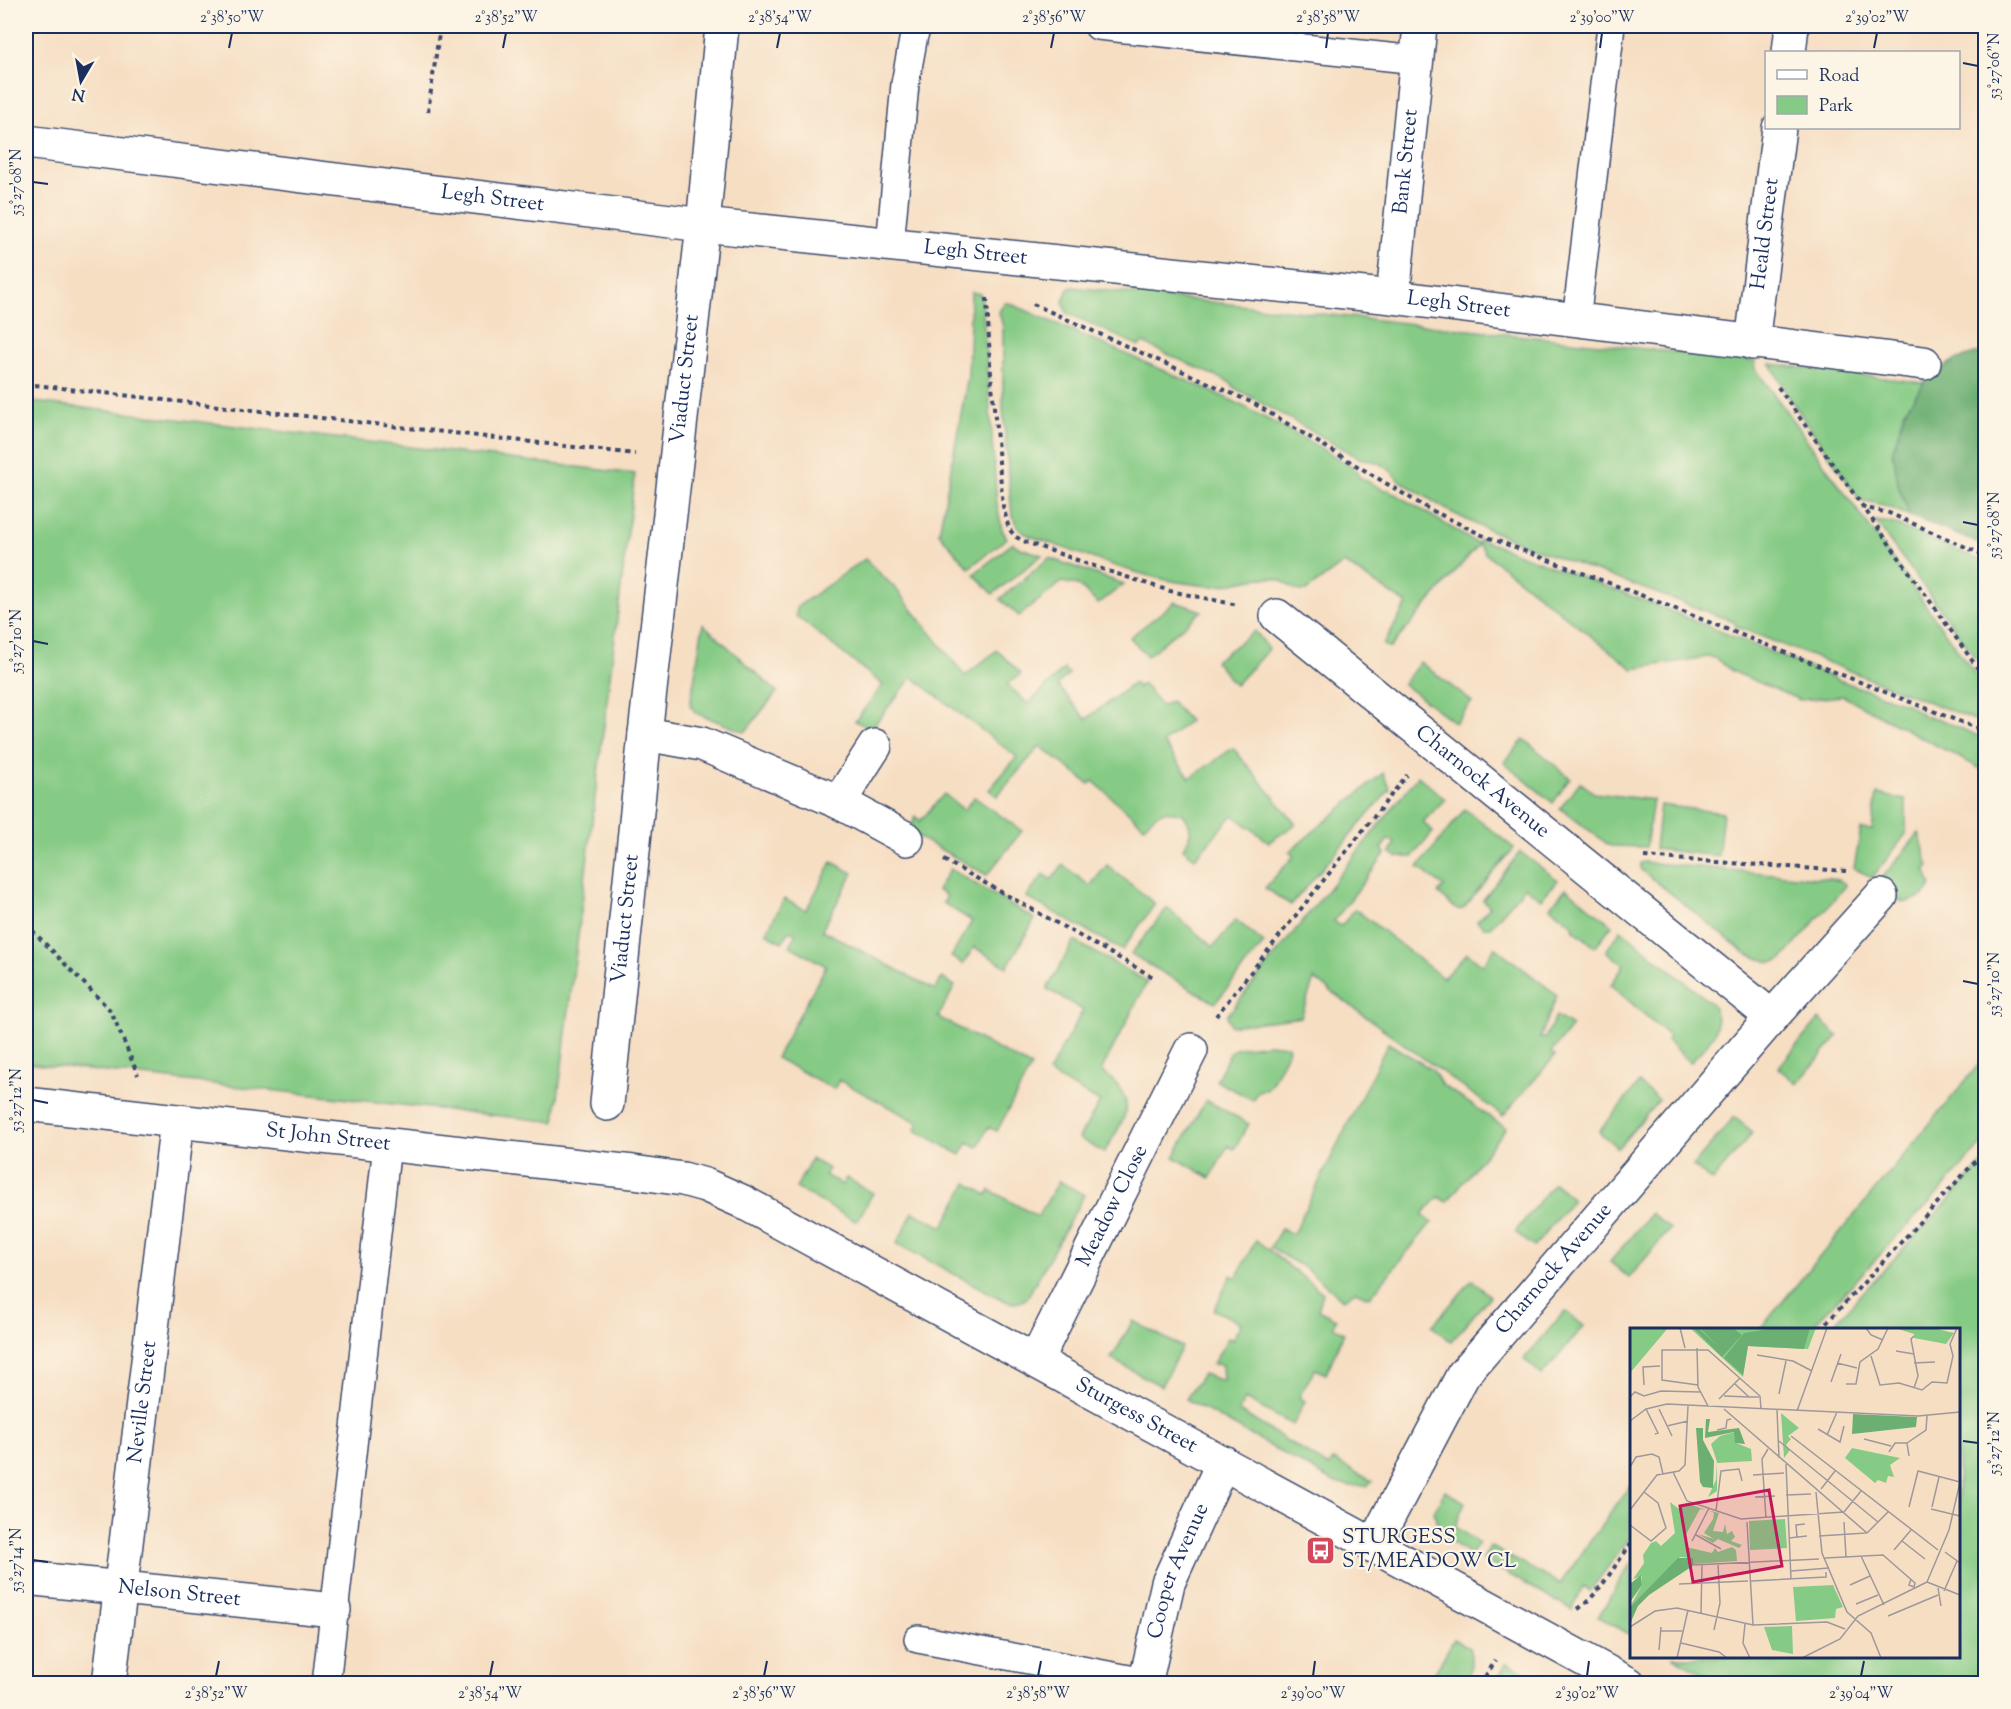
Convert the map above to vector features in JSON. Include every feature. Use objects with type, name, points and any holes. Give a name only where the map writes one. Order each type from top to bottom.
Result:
[{"type":"street","name":"Viaduct Street","points":[[607,1104],[645,734],[703,225],[722,26]]},
{"type":"street","name":"Bank Street","points":[[1393,297],[1420,26]]},
{"type":"street","points":[[1789,51],[1792,26]]},
{"type":"street","name":"Heald Street","points":[[1752,343],[1779,129]]},
{"type":"street","name":"Legh Street","points":[[26,142],[703,225],[1393,297],[1924,363]]},
{"type":"street","name":"Charnock Avenue","points":[[1276,616],[1772,1017]]},
{"type":"street","points":[[645,734],[702,744],[839,802],[906,839]]},
{"type":"street","points":[[839,802],[875,746]]},
{"type":"street","name":"Charnock Avenue","points":[[1373,1546],[1463,1375],[1772,1017],[1881,896]]},
{"type":"street","name":"Meadow Close","points":[[1036,1360],[1191,1050]]},
{"type":"street","name":"St John Street","points":[[26,1104],[633,1172]]},
{"type":"street","name":"Neville Street","points":[[109,1683],[165,1120]]},
{"type":"street","name":"Sturgess Street","points":[[633,1172],[683,1179],[717,1189],[1629,1683]]},
{"type":"street","name":"Cooper Avenue","points":[[1145,1683],[1168,1583],[1222,1462]]},
{"type":"street","name":"Nelson Street","points":[[26,1578],[334,1611]]},
{"type":"lane","points":[[890,245],[905,84],[914,35],[918,26]]},
{"type":"lane","points":[[1098,26],[1417,60]]},
{"type":"lane","points":[[1576,321],[1611,26]]},
{"type":"lane","points":[[326,1683],[387,1145]]},
{"type":"lane","points":[[918,1639],[1145,1683]]},
{"type":"path","points":[[428,112],[440,26]]},
{"type":"path","points":[[986,255],[990,363],[1003,506],[1009,529],[1016,537],[1026,542],[1108,571],[1170,591],[1253,608],[1276,616]]},
{"type":"path","points":[[1025,300],[1063,320],[1253,403],[1427,508],[1482,535],[1638,594],[1986,732]]},
{"type":"path","points":[[1752,343],[1764,368],[1986,680]]},
{"type":"path","points":[[26,384],[645,455]]},
{"type":"path","points":[[1861,507],[1889,513],[1986,556]]},
{"type":"path","points":[[1214,1018],[1412,769]]},
{"type":"path","points":[[906,839],[1155,978]]},
{"type":"path","points":[[1644,857],[1845,871],[1852,874]]},
{"type":"path","points":[[26,924],[111,1011],[165,1120]]},
{"type":"path","points":[[1821,1328],[1986,1150]]},
{"type":"path","points":[[1552,1642],[1571,1615],[1591,1600],[1616,1562],[1630,1546]]},
{"type":"green space","points":[[1072,287],[1756,361],[1755,368],[1985,688],[1985,724],[1737,627],[1733,621],[1538,550],[1477,525],[1449,511],[1397,479],[1382,465],[1361,459],[1233,387],[1231,383],[1143,343],[1139,346],[1067,313],[1063,301],[1068,289]]},
{"type":"green space","points":[[971,292],[980,294],[982,300],[997,505],[1002,530],[1007,538],[969,568],[939,533],[968,376]]},
{"type":"green space","points":[[1004,303],[1009,303],[1231,400],[1355,468],[1359,477],[1384,490],[1389,490],[1478,544],[1479,539],[1666,609],[1844,682],[1907,704],[1926,717],[1937,718],[1985,739],[1985,771],[1843,696],[1800,700],[1732,671],[1715,658],[1706,657],[1633,669],[1486,554],[1479,544],[1390,648],[1383,645],[1407,604],[1344,563],[1306,591],[1297,590],[1273,578],[1206,586],[1131,571],[1030,536],[1016,524],[1011,507],[1003,408],[1003,327],[999,312]]},
{"type":"green space","points":[[1985,351],[1985,546],[1910,516],[1898,485],[1893,450],[1905,411],[1927,378],[1955,360]]},
{"type":"green space","points":[[1771,364],[1925,383],[1905,411],[1898,485],[1910,516],[1884,505],[1860,500],[1789,397]]},
{"type":"green space","points":[[26,401],[635,474],[555,1122],[26,1063]]},
{"type":"green space","points":[[1875,521],[1891,523],[1985,562],[1985,670]]},
{"type":"green space","points":[[1013,543],[1042,555],[993,594],[974,574]]},
{"type":"green space","points":[[1049,558],[1124,584],[1098,604],[1078,585],[1062,582],[1019,616],[1000,599]]},
{"type":"green space","points":[[865,559],[896,589],[965,676],[997,650],[1021,674],[1007,684],[1028,704],[1064,669],[1069,674],[1057,685],[1086,719],[1134,683],[1138,687],[1143,684],[1162,706],[1171,701],[1189,721],[1163,743],[1190,778],[1233,748],[1296,824],[1269,842],[1233,815],[1195,858],[1183,849],[1190,831],[1183,814],[1162,812],[1144,826],[1093,781],[1089,784],[1040,746],[997,796],[989,790],[1017,757],[912,677],[871,729],[855,721],[883,685],[796,616],[797,607]]},
{"type":"green space","points":[[1175,602],[1202,611],[1147,656],[1130,637]]},
{"type":"green space","points":[[703,624],[777,692],[745,732],[698,714],[690,706]]},
{"type":"green space","points":[[1255,631],[1269,649],[1235,685],[1215,661]]},
{"type":"green space","points":[[1420,662],[1472,702],[1455,723],[1403,684]]},
{"type":"green space","points":[[1524,739],[1570,778],[1553,803],[1504,763]]},
{"type":"green space","points":[[1383,773],[1390,789],[1291,905],[1265,888],[1294,856],[1289,852]]},
{"type":"green space","points":[[1418,776],[1445,799],[1423,822],[1433,832],[1412,857],[1397,857],[1390,852],[1394,842],[1388,839],[1382,848],[1385,854],[1334,921],[1341,926],[1355,909],[1443,978],[1467,953],[1483,965],[1495,947],[1557,995],[1540,1038],[1545,1038],[1556,1016],[1572,1026],[1551,1053],[1555,1056],[1503,1116],[1314,979],[1301,1017],[1231,1026],[1227,1016]]},
{"type":"green space","points":[[1580,782],[1594,793],[1653,800],[1646,847],[1610,846],[1560,808]]},
{"type":"green space","points":[[944,794],[964,810],[974,797],[1022,831],[987,875],[916,836],[912,826],[915,816],[920,821]]},
{"type":"green space","points":[[1877,794],[1906,800],[1906,834],[1872,878],[1854,868],[1861,829],[1872,830]]},
{"type":"green space","points":[[1660,805],[1723,813],[1718,856],[1655,849]]},
{"type":"green space","points":[[1465,809],[1514,848],[1463,909],[1457,910],[1438,893],[1444,887],[1418,867]]},
{"type":"green space","points":[[1919,833],[1929,867],[1925,869],[1931,885],[1923,895],[1903,903],[1878,883]]},
{"type":"green space","points":[[1520,852],[1558,880],[1541,899],[1525,887],[1490,927],[1483,927],[1477,921],[1490,907],[1483,900]]},
{"type":"green space","points":[[832,862],[853,873],[822,930],[935,990],[942,978],[955,986],[938,1017],[1031,1067],[997,1131],[988,1127],[978,1147],[968,1142],[961,1155],[915,1130],[919,1123],[839,1080],[834,1089],[776,1058],[826,966],[790,946],[795,936],[794,932],[788,932],[782,942],[766,933],[784,899],[806,910]]},
{"type":"green space","points":[[1640,863],[1839,880],[1845,884],[1785,956],[1779,961],[1769,962],[1747,954],[1640,869]]},
{"type":"green space","points":[[1063,865],[1090,886],[1107,865],[1155,904],[1122,950],[1026,897],[1044,874],[1051,880]]},
{"type":"green space","points":[[950,869],[1035,919],[1007,967],[974,947],[963,964],[951,957],[972,921],[943,903],[947,896],[937,890]]},
{"type":"green space","points":[[1566,888],[1612,925],[1595,947],[1550,907]]},
{"type":"green space","points":[[1167,908],[1213,947],[1236,920],[1264,943],[1215,1003],[1131,954]]},
{"type":"green space","points":[[1621,930],[1712,1004],[1716,1013],[1716,1029],[1708,1043],[1690,1063],[1667,1040],[1669,1036],[1611,985],[1624,965],[1606,951]]},
{"type":"green space","points":[[1074,941],[1147,982],[1101,1071],[1120,1089],[1126,1101],[1121,1124],[1104,1153],[1079,1138],[1100,1102],[1048,1073],[1083,1010],[1047,989]]},
{"type":"green space","points":[[1819,1019],[1838,1036],[1797,1084],[1778,1068]]},
{"type":"green space","points":[[1388,1043],[1433,1070],[1441,1084],[1506,1128],[1447,1202],[1439,1197],[1422,1215],[1432,1222],[1370,1297],[1355,1291],[1343,1300],[1307,1269],[1270,1248],[1281,1229],[1293,1234]]},
{"type":"green space","points":[[1269,1044],[1288,1046],[1289,1049],[1267,1090],[1258,1092],[1253,1100],[1216,1081],[1231,1051]]},
{"type":"green space","points":[[1985,1057],[1985,1140],[1944,1187],[1811,1328],[1761,1328]]},
{"type":"green space","points":[[1639,1083],[1659,1100],[1618,1148],[1599,1132]]},
{"type":"green space","points":[[1206,1100],[1249,1124],[1234,1149],[1228,1146],[1210,1178],[1174,1157]]},
{"type":"green space","points":[[1734,1117],[1753,1132],[1712,1181],[1693,1166]]},
{"type":"green space","points":[[811,1159],[829,1169],[825,1175],[842,1185],[846,1178],[873,1193],[858,1220],[855,1221],[796,1188]]},
{"type":"green space","points":[[1985,1161],[1985,1672],[1963,1684],[1721,1683],[1675,1658],[1960,1658],[1960,1328],[1830,1328]]},
{"type":"green space","points":[[1059,1181],[1084,1195],[1027,1298],[1021,1301],[1014,1303],[1005,1301],[897,1243],[913,1212],[943,1227],[967,1183],[987,1195],[990,1190],[1038,1217]]},
{"type":"green space","points":[[1554,1183],[1573,1199],[1534,1247],[1515,1232]]},
{"type":"green space","points":[[1651,1213],[1670,1229],[1629,1278],[1610,1262]]},
{"type":"green space","points":[[1256,1240],[1323,1293],[1318,1310],[1336,1319],[1333,1327],[1344,1333],[1326,1374],[1315,1369],[1299,1397],[1305,1401],[1293,1425],[1245,1399],[1239,1411],[1329,1467],[1333,1460],[1372,1481],[1367,1486],[1336,1483],[1186,1399],[1203,1374],[1223,1381],[1222,1365],[1213,1364],[1228,1338],[1232,1340],[1241,1323],[1214,1310],[1231,1275],[1236,1278]]},
{"type":"green space","points":[[1472,1280],[1490,1296],[1451,1342],[1432,1326]]},
{"type":"green space","points":[[1565,1311],[1584,1326],[1542,1375],[1524,1359]]},
{"type":"green space","points":[[1133,1321],[1182,1347],[1161,1386],[1111,1359]]},
{"type":"green space","points":[[1630,1485],[1630,1537],[1590,1591],[1583,1587],[1572,1610],[1483,1560],[1490,1546],[1560,1584]]},
{"type":"green space","points":[[1445,1491],[1465,1502],[1455,1527],[1479,1543],[1471,1555],[1439,1533],[1434,1512]]},
{"type":"green space","points":[[1630,1565],[1630,1634],[1598,1617]]},
{"type":"green space","points":[[1454,1639],[1469,1647],[1471,1666],[1465,1683],[1429,1683]]},
{"type":"green space","points":[[1507,1663],[1545,1683],[1496,1683]]},
{"type":"place","name":"STURGESS ST/MEADOW CL","points":[[1321,1550]]}]
